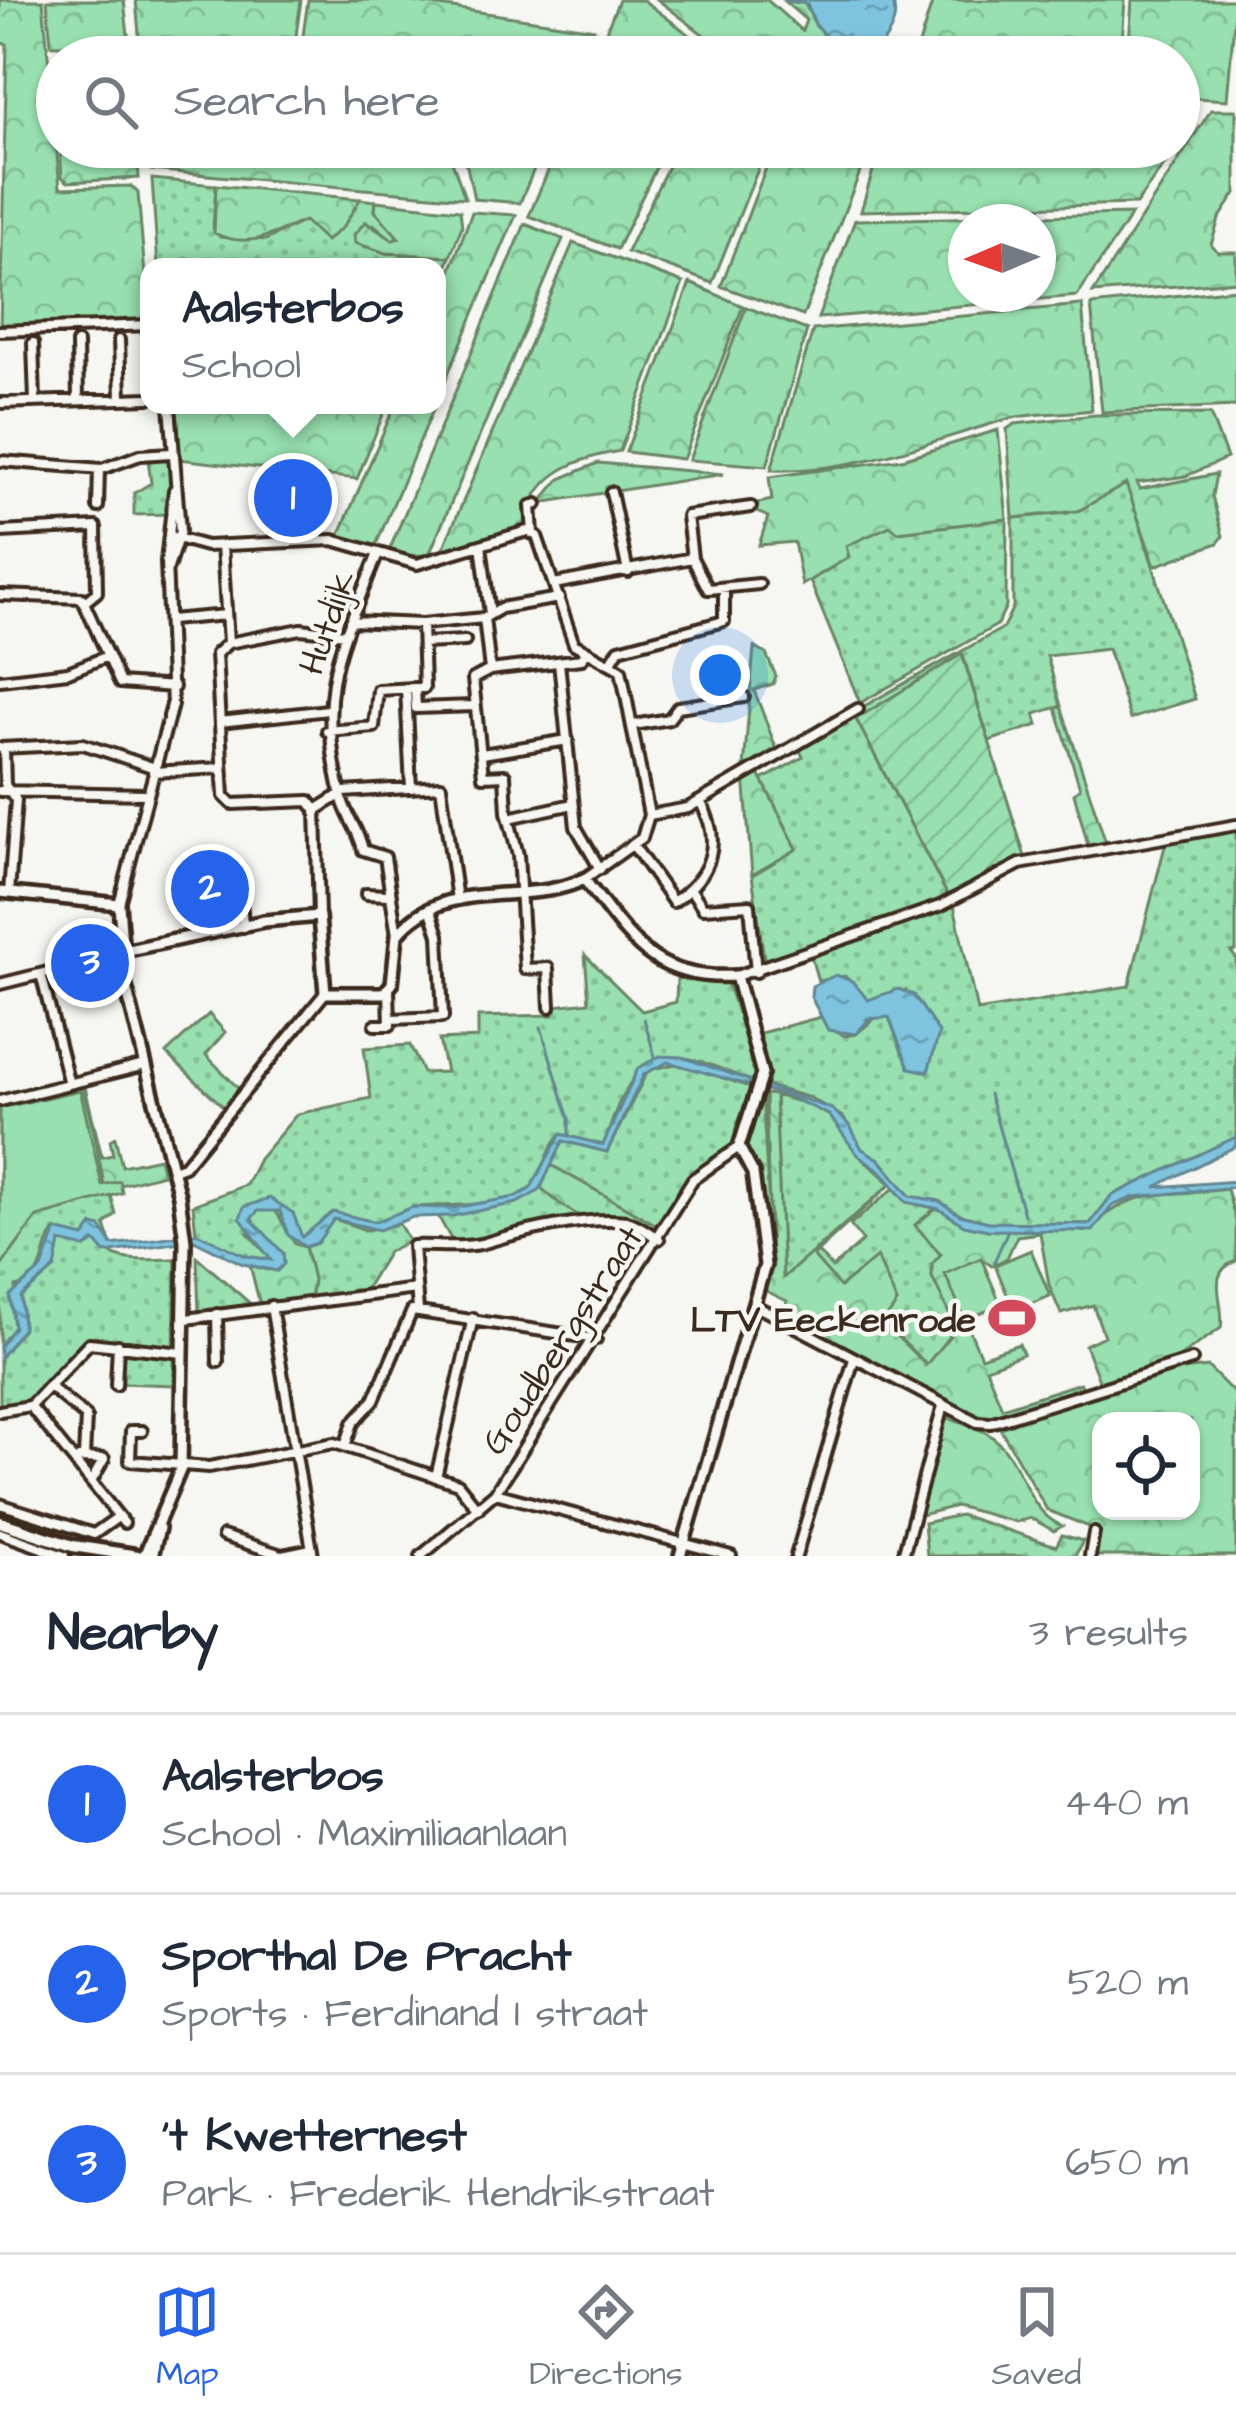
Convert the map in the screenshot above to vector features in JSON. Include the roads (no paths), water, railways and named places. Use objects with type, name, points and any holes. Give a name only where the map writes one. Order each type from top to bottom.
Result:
[{"type":"main road","points":[[0,1522],[74,1546],[144,1556]]},
{"type":"main road","points":[[74,1546],[88,1556]]},
{"type":"street","points":[[0,331],[140,325]]},
{"type":"street","points":[[119,340],[121,398]]},
{"type":"street","points":[[33,343],[35,401]]},
{"type":"street","points":[[77,343],[78,400]]},
{"type":"street","points":[[0,403],[140,398]]},
{"type":"street","points":[[144,1556],[181,1468],[185,1241],[119,952],[119,904],[174,687],[168,569],[176,538],[170,414]]},
{"type":"street","points":[[0,461],[99,469],[145,454],[171,453]]},
{"type":"street","points":[[98,507],[99,469]]},
{"type":"street","points":[[611,492],[628,572]]},
{"type":"street","points":[[375,1025],[390,1024],[389,989],[397,935],[457,900],[564,887],[584,879],[633,845],[647,829],[649,815],[634,725],[620,670],[574,644],[533,533],[531,506],[537,504]]},
{"type":"street","points":[[751,507],[687,516],[692,558],[703,586],[759,584]]},
{"type":"street","points":[[0,532],[96,527],[98,588],[86,601]]},
{"type":"street","points":[[176,538],[222,545],[333,539],[377,556],[417,564],[533,533]]},
{"type":"street","points":[[222,545],[228,643]]},
{"type":"street","points":[[481,545],[490,670]]},
{"type":"street","name":"Hutdijk","points":[[377,556],[331,676],[327,730],[341,794],[361,830],[363,850],[385,857],[397,935]]},
{"type":"street","points":[[554,584],[692,558]]},
{"type":"street","points":[[611,662],[619,649],[724,620],[724,588]]},
{"type":"street","points":[[0,596],[86,601]]},
{"type":"street","points":[[350,621],[422,624],[487,616],[559,598]]},
{"type":"street","points":[[86,601],[124,686],[174,687]]},
{"type":"street","points":[[170,620],[226,614]]},
{"type":"street","points":[[327,730],[374,727],[378,690],[424,688],[422,624]]},
{"type":"street","points":[[172,1170],[184,1166],[325,993],[316,810],[309,801],[227,803],[216,654],[228,643],[301,629],[345,634]]},
{"type":"street","points":[[423,643],[465,641]]},
{"type":"street","points":[[474,706],[473,679],[490,670],[582,659],[586,652]]},
{"type":"street","points":[[0,680],[68,672],[108,656]]},
{"type":"street","points":[[559,662],[577,827],[600,869]]},
{"type":"street","points":[[410,689],[416,708],[479,707],[483,776],[505,776],[521,889],[525,969],[548,968],[550,1007]]},
{"type":"street","points":[[410,689],[411,788]]},
{"type":"street","points":[[634,725],[669,719],[678,707],[744,698]]},
{"type":"street","points":[[649,815],[676,813],[857,709]]},
{"type":"street","points":[[220,722],[328,710]]},
{"type":"street","points":[[482,754],[568,740]]},
{"type":"street","points":[[5,791],[2,748],[83,744],[154,770],[222,768]]},
{"type":"street","points":[[316,810],[341,794],[441,786],[457,900]]},
{"type":"street","points":[[5,791],[147,794]]},
{"type":"street","points":[[5,791],[16,800],[4,893],[119,904]]},
{"type":"street","points":[[633,845],[673,902],[691,890],[714,836],[700,800]]},
{"type":"street","points":[[509,818],[573,804]]},
{"type":"street","points":[[584,879],[652,959],[682,973],[736,976],[940,906],[1020,865],[1236,825]]},
{"type":"street","points":[[239,868],[243,926]]},
{"type":"street","points":[[691,890],[703,908],[750,905],[756,972]]},
{"type":"street","points":[[365,894],[389,895]]},
{"type":"street","points":[[391,1019],[442,1017],[439,934],[431,911]]},
{"type":"street","points":[[119,952],[243,926],[319,916]]},
{"type":"street","points":[[0,984],[76,964]]},
{"type":"street","points":[[40,974],[69,1084]]},
{"type":"street","points":[[680,1556],[765,1264],[753,1173],[739,1147],[761,1080],[736,976]]},
{"type":"street","points":[[325,993],[389,989]]},
{"type":"street","points":[[0,1101],[145,1065]]},
{"type":"street","name":"Goudbergstraat","points":[[421,1556],[495,1493],[695,1176],[739,1147]]},
{"type":"street","points":[[418,1310],[413,1246],[487,1243],[503,1234],[547,1232],[560,1224],[630,1221],[658,1239]]},
{"type":"street","points":[[186,1319],[416,1288]]},
{"type":"street","points":[[754,1305],[943,1406],[990,1423],[1192,1360]]},
{"type":"street","points":[[223,1536],[282,1555],[312,1552],[271,1306]]},
{"type":"street","points":[[345,1446],[353,1423],[374,1400],[407,1317],[418,1310],[596,1339]]},
{"type":"street","points":[[218,1314],[218,1362]]},
{"type":"street","points":[[436,1477],[473,1318]]},
{"type":"street","points":[[0,1411],[30,1406],[89,1343],[185,1353]]},
{"type":"street","points":[[116,1385],[118,1345]]},
{"type":"street","points":[[796,1556],[854,1358]]},
{"type":"street","points":[[50,1387],[86,1417],[84,1457]]},
{"type":"street","points":[[0,1504],[94,1534],[121,1520],[30,1406]]},
{"type":"street","points":[[903,1556],[943,1406]]},
{"type":"street","points":[[142,1431],[131,1431],[130,1461],[209,1467],[345,1446],[458,1484],[478,1509]]},
{"type":"street","points":[[71,1459],[104,1460],[91,1484]]},
{"type":"street","points":[[495,1493],[731,1556]]},
{"type":"street","points":[[0,1533],[64,1556]]},
{"type":"street","points":[[1090,1556],[1094,1533]]},
{"type":"water","points":[[783,0],[892,0],[895,16],[887,36],[826,36],[807,4]]},
{"type":"water","points":[[836,975],[852,981],[868,1000],[898,989],[914,995],[939,1033],[928,1072],[909,1068],[889,1017],[869,1019],[856,1034],[828,1030],[811,997],[812,986]]},
{"type":"water","points":[[660,1056],[682,1057],[832,1109],[850,1126],[862,1149],[879,1159],[910,1196],[939,1201],[960,1215],[988,1222],[1090,1224],[1111,1196],[1236,1137],[1236,1146],[1155,1187],[1236,1181],[1236,1187],[1134,1197],[1112,1206],[1093,1231],[988,1230],[964,1225],[939,1209],[906,1202],[881,1171],[857,1154],[829,1115],[790,1097],[668,1062],[644,1074],[607,1152],[563,1141],[539,1191],[517,1203],[453,1216],[413,1217],[379,1230],[334,1219],[317,1243],[305,1247],[288,1235],[280,1211],[258,1211],[251,1219],[283,1253],[284,1264],[277,1271],[243,1264],[194,1240],[105,1253],[95,1241],[85,1248],[60,1242],[55,1268],[21,1297],[23,1328],[0,1358],[0,1346],[14,1327],[10,1296],[42,1268],[56,1230],[84,1237],[93,1225],[101,1227],[112,1245],[197,1233],[246,1256],[271,1260],[240,1218],[244,1207],[270,1198],[293,1213],[302,1237],[333,1212],[375,1222],[413,1207],[453,1208],[515,1197],[530,1189],[561,1134],[603,1145],[638,1068]]},
{"type":"waterway","points":[[644,1019],[655,1057]]},
{"type":"waterway","points":[[541,1027],[569,1119],[569,1134]]},
{"type":"waterway","points":[[989,1094],[1024,1215]]},
{"type":"waterway","points":[[994,1262],[1008,1230]]},
{"type":"place","name":"Aalsterbos","points":[[293,498]]},
{"type":"place","name":"Sporthal De Pracht","points":[[210,889]]},
{"type":"place","name":"'t Kwetternest","points":[[90,963]]},
{"type":"place","name":"LTV Eeckenrode","points":[[1012,1318]]}]
